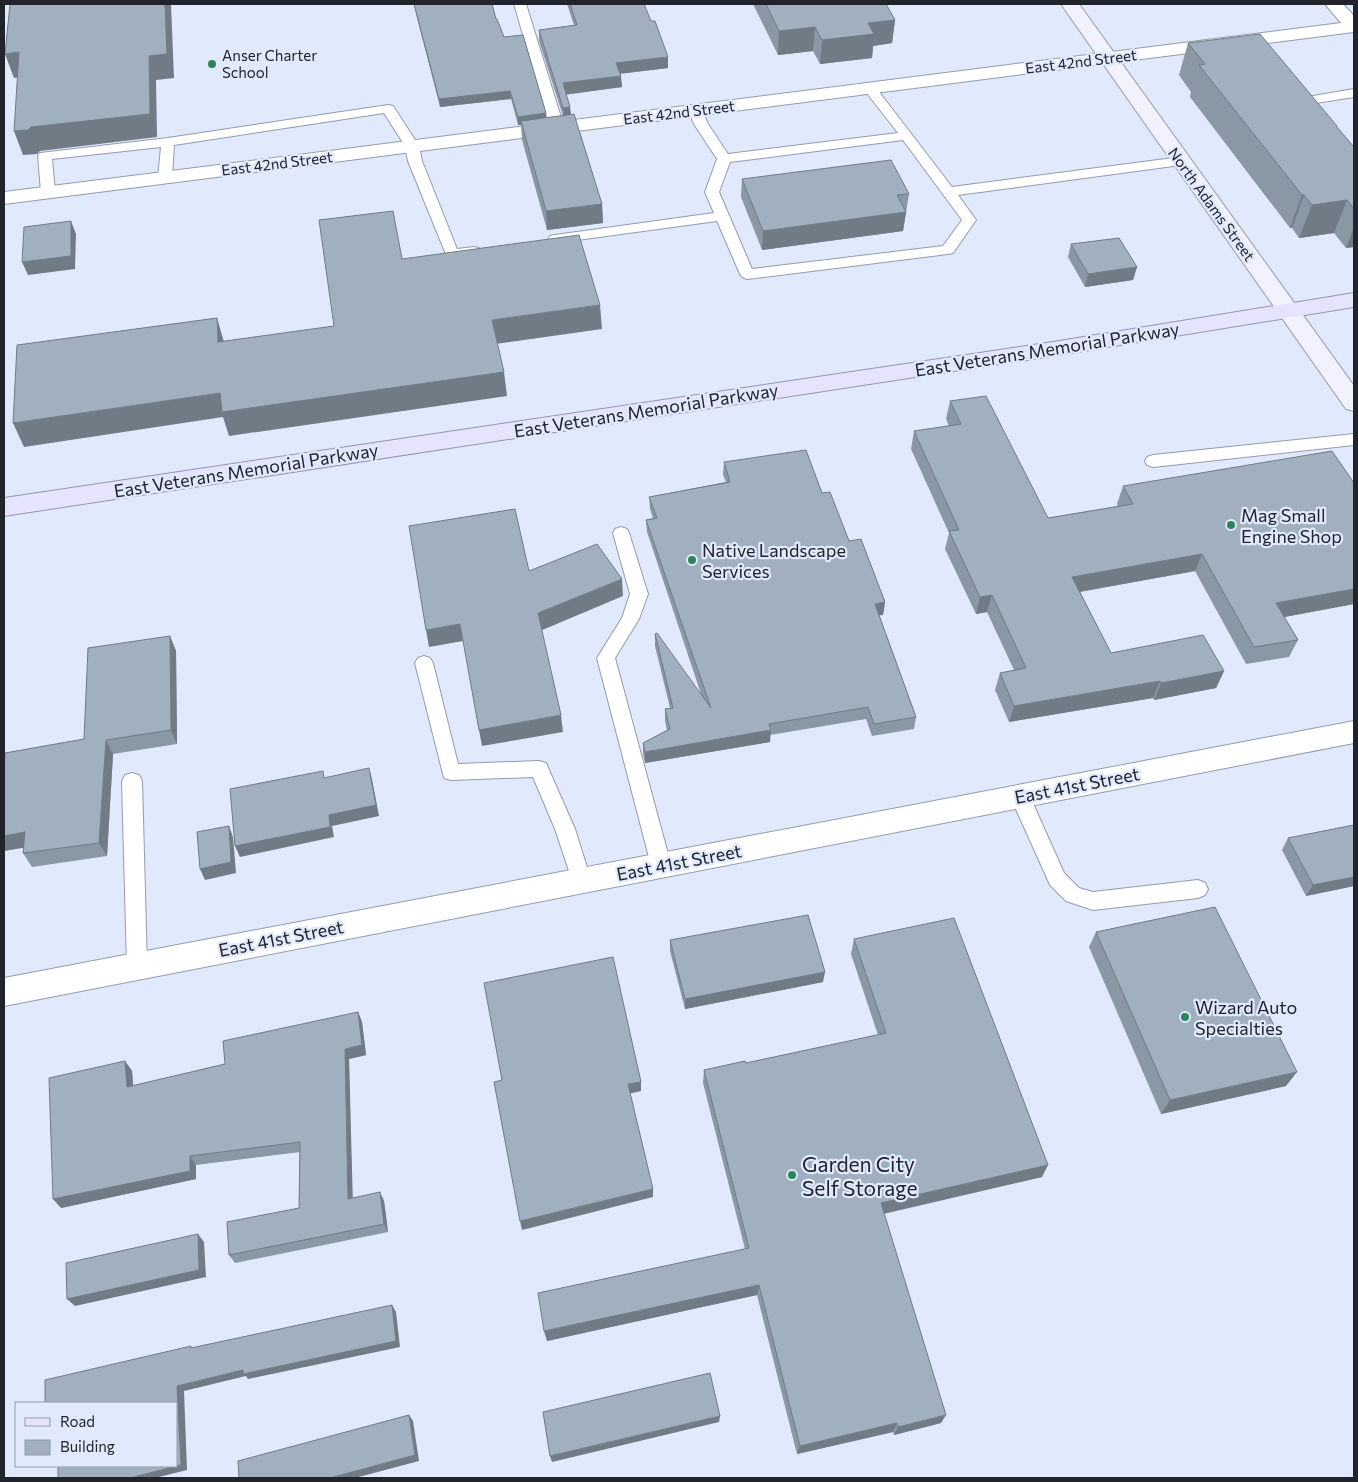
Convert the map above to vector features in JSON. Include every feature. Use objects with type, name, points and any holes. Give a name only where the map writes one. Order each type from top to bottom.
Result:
[{"type":"main road","name":"East Veterans Memorial Parkway","points":[[4,507],[1052,349],[1354,300]]},
{"type":"street","name":"North Adams Street","points":[[1070,4],[1354,403]]},
{"type":"street","points":[[1334,4],[1354,27]]},
{"type":"street","name":"East 42nd Street","points":[[4,198],[868,87],[1354,27]]},
{"type":"street","name":"East 41st Street","points":[[4,992],[1354,732]]},
{"type":"lane","points":[[520,4],[557,128]]},
{"type":"lane","points":[[724,159],[712,192],[748,274],[948,250],[969,220],[868,87]]},
{"type":"lane","points":[[1326,130],[1308,111],[1308,104],[1318,98],[1354,93]]},
{"type":"lane","points":[[48,192],[45,156],[168,142],[388,109],[412,146],[414,162],[452,254],[490,248]]},
{"type":"lane","points":[[695,110],[701,124],[724,159]]},
{"type":"lane","points":[[724,159],[907,136]]},
{"type":"lane","points":[[165,178],[168,142]]},
{"type":"lane","points":[[948,192],[1181,161]]},
{"type":"lane","points":[[539,242],[722,216]]},
{"type":"lane","points":[[1152,461],[1354,439]]},
{"type":"lane","points":[[620,533],[639,594],[630,619],[606,658],[660,866]]},
{"type":"lane","points":[[424,663],[451,772],[539,770],[565,829],[581,880]]},
{"type":"lane","points":[[132,781],[137,966]]},
{"type":"lane","points":[[1020,796],[1057,879],[1073,895],[1093,901],[1198,889]]},
{"type":"building","points":[[10,4],[165,4],[167,54],[149,56],[150,114],[31,127],[28,130],[14,131],[19,52],[5,54]]},
{"type":"building","points":[[414,4],[492,4],[504,37],[523,35],[546,113],[518,117],[510,91],[439,99]]},
{"type":"building","points":[[570,4],[644,4],[651,21],[655,21],[668,57],[616,63],[621,76],[563,83],[570,107],[563,108],[539,30],[577,25]]},
{"type":"building","points":[[766,4],[886,4],[895,20],[868,23],[874,34],[822,40],[815,27],[779,31]]},
{"type":"building","points":[[1260,34],[1354,147],[1354,209],[1347,200],[1312,205],[1302,195],[1199,65],[1205,64],[1188,43]]},
{"type":"building","points":[[574,114],[602,204],[546,211],[521,121]]},
{"type":"building","points":[[891,160],[909,194],[897,195],[906,212],[763,231],[742,179]]},
{"type":"building","points":[[393,211],[402,259],[579,235],[600,305],[492,320],[504,372],[222,412],[220,393],[13,423],[17,345],[217,318],[218,342],[334,326],[319,220]]},
{"type":"building","points":[[71,221],[71,256],[22,262],[24,227]]},
{"type":"building","points":[[1119,238],[1137,267],[1088,274],[1071,244]]},
{"type":"building","points":[[986,396],[1048,518],[1133,504],[1123,486],[1332,451],[1354,483],[1354,589],[1276,603],[1298,640],[1254,647],[1202,554],[1072,577],[1111,653],[1203,635],[1224,671],[1014,706],[1000,673],[1026,668],[992,595],[980,597],[949,531],[959,530],[914,431],[961,424],[950,401]]},
{"type":"building","points":[[806,450],[822,493],[830,492],[849,541],[861,539],[885,602],[875,604],[916,717],[874,724],[868,707],[769,724],[771,730],[645,752],[643,743],[670,729],[665,709],[673,708],[655,634],[657,633],[711,708],[646,520],[657,518],[649,497],[730,482],[724,462]]},
{"type":"building","points":[[515,509],[529,571],[597,544],[622,579],[538,613],[561,715],[479,730],[460,624],[426,630],[409,526]]},
{"type":"building","points":[[170,636],[171,730],[106,740],[99,843],[23,853],[25,832],[4,836],[5,753],[84,739],[88,648]]},
{"type":"building","points":[[369,768],[376,805],[329,815],[330,827],[235,846],[230,789],[323,771],[324,778]]},
{"type":"building","points":[[1354,825],[1354,877],[1313,885],[1288,838]]},
{"type":"building","points":[[229,826],[231,862],[200,869],[197,832]]},
{"type":"building","name":"Wizard Auto Specialties","points":[[1215,907],[1297,1072],[1170,1100],[1096,932]]},
{"type":"building","points":[[808,915],[825,972],[685,999],[670,940]]},
{"type":"building","points":[[954,918],[1048,1165],[881,1203],[946,1415],[898,1427],[897,1423],[800,1446],[759,1285],[544,1331],[538,1293],[749,1248],[704,1070],[745,1061],[746,1063],[886,1033],[854,939]]},
{"type":"building","points":[[613,957],[641,1082],[628,1084],[653,1189],[520,1221],[494,1082],[502,1080],[484,983]]},
{"type":"building","points":[[358,1012],[362,1045],[345,1049],[348,1199],[380,1192],[384,1224],[229,1255],[227,1222],[299,1208],[300,1142],[190,1156],[190,1171],[53,1199],[49,1078],[125,1061],[127,1087],[225,1064],[223,1041]]},
{"type":"building","points":[[198,1234],[199,1270],[67,1299],[66,1263]]},
{"type":"building","points":[[392,1305],[396,1341],[243,1374],[243,1370],[177,1386],[178,1402],[45,1402],[45,1380],[191,1346],[191,1348]]},
{"type":"building","points":[[710,1373],[720,1416],[550,1456],[543,1412]]},
{"type":"building","points":[[178,1406],[181,1465],[178,1466]]},
{"type":"building","points":[[409,1415],[415,1455],[330,1478],[239,1478],[238,1461]]},
{"type":"building","points":[[58,1467],[173,1467],[130,1478],[58,1478]]},
{"type":"place","name":"Anser Charter School","points":[[212,64]]},
{"type":"place","name":"Mag Small Engine Shop","points":[[1231,525]]},
{"type":"place","name":"Native Landscape Services","points":[[692,560]]},
{"type":"place","name":"Wizard Auto Specialties","points":[[1185,1017]]},
{"type":"place","name":"Garden City Self Storage","points":[[792,1175]]}]
